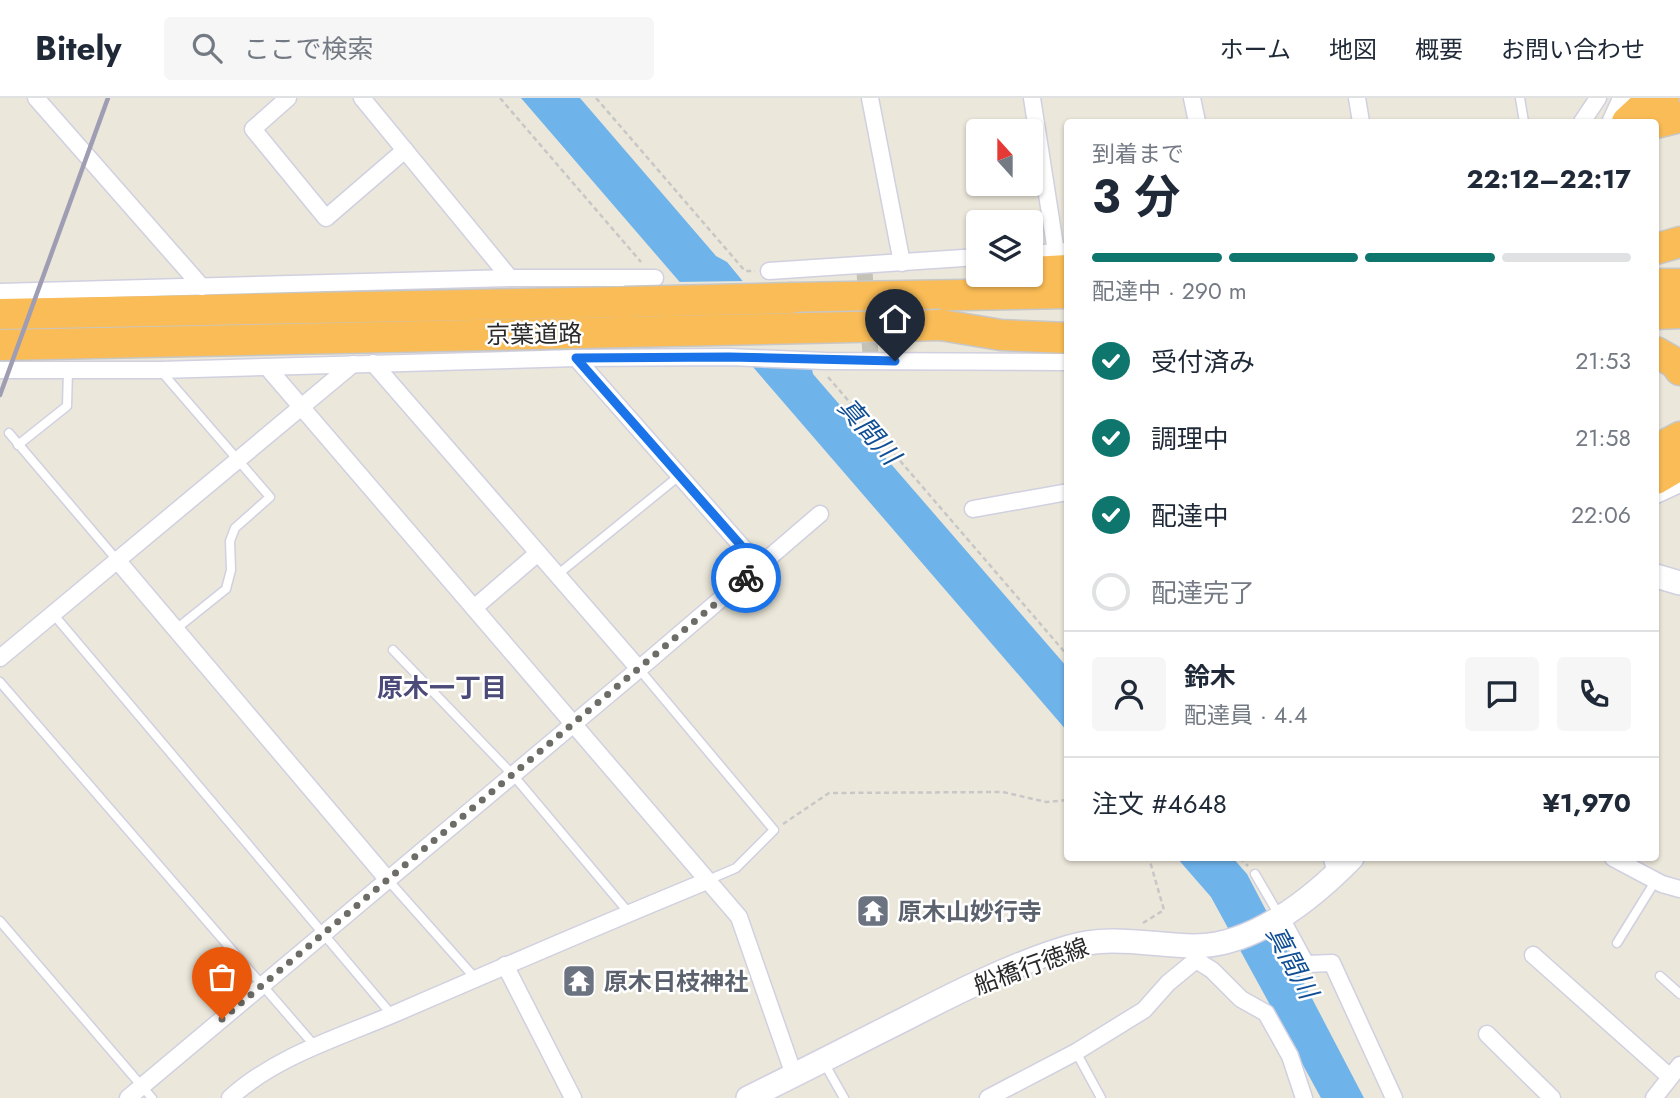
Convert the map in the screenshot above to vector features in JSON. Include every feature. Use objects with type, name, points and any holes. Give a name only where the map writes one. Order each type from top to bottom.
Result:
[{"type":"highway","points":[[1610,119],[1625,98]]},
{"type":"highway","points":[[1630,119],[1645,105],[1664,98]]},
{"type":"highway","points":[[1659,122],[1680,117]]},
{"type":"highway","points":[[1659,248],[1680,242]]},
{"type":"highway","points":[[1043,267],[1064,258]]},
{"type":"highway","points":[[792,298],[869,285],[966,277]]},
{"type":"highway","points":[[1659,284],[1680,284]]},
{"type":"highway","name":"京葉道路","points":[[0,314],[1064,293]]},
{"type":"highway","points":[[1659,314],[1680,313]]},
{"type":"highway","name":"京葉道路","points":[[0,345],[1064,322]]},
{"type":"highway","points":[[941,325],[1002,335],[1064,338]]},
{"type":"highway","points":[[1659,354],[1675,363],[1680,370]]},
{"type":"highway","points":[[1659,448],[1680,437]]},
{"type":"highway","points":[[1659,477],[1680,465]]},
{"type":"main road","points":[[1615,119],[1625,98]]},
{"type":"main road","points":[[1659,561],[1680,567]]},
{"type":"main road","points":[[1659,577],[1680,583]]},
{"type":"main road","name":"船橋行徳線","points":[[748,1098],[966,989],[1056,951],[1092,942],[1145,941],[1195,953],[1233,939],[1279,919],[1318,891],[1334,866]]},
{"type":"street","points":[[36,98],[202,287]]},
{"type":"street","points":[[288,98],[253,129],[326,218],[405,150]]},
{"type":"street","points":[[362,98],[510,278]]},
{"type":"street","points":[[870,98],[902,262]]},
{"type":"street","points":[[1032,98],[1064,258],[1043,255]]},
{"type":"street","points":[[1192,98],[1196,119]]},
{"type":"street","points":[[1357,98],[1360,119]]},
{"type":"street","points":[[1584,119],[1598,98]]},
{"type":"street","points":[[769,271],[966,258]]},
{"type":"street","points":[[0,292],[510,278],[655,278]]},
{"type":"street","points":[[0,370],[160,370],[576,358],[729,357],[826,361],[1064,362]]},
{"type":"street","points":[[576,358],[759,566]]},
{"type":"street","points":[[373,363],[639,669]]},
{"type":"street","points":[[0,658],[353,364]]},
{"type":"street","points":[[267,367],[738,917],[794,1075]]},
{"type":"street","points":[[1659,494],[1680,484]]},
{"type":"street","points":[[973,509],[1064,493]]},
{"type":"street","points":[[128,1098],[147,1092],[262,985],[820,514]]},
{"type":"street","points":[[474,608],[538,553]]},
{"type":"street","points":[[117,560],[388,880]]},
{"type":"street","points":[[1619,861],[1680,889]]},
{"type":"street","points":[[230,1098],[246,1083],[314,1045],[392,1015],[707,881]]},
{"type":"street","points":[[1279,919],[1306,964],[1332,963],[1394,1098]]},
{"type":"street","points":[[988,1098],[1076,1052],[1143,1010],[1195,953],[1241,999],[1266,1013],[1290,1056],[1304,1098]]},
{"type":"street","points":[[1533,955],[1675,1071],[1654,1098]]},
{"type":"street","points":[[505,965],[573,1098]]},
{"type":"street","points":[[1487,1034],[1552,1098]]},
{"type":"lane","points":[[1520,98],[1524,119]]},
{"type":"lane","points":[[18,445],[67,407],[68,369]]},
{"type":"lane","points":[[160,370],[270,497],[235,528],[230,541],[231,570],[226,589],[176,629]]},
{"type":"lane","points":[[9,433],[117,560]]},
{"type":"lane","points":[[557,575],[679,476]]},
{"type":"lane","points":[[54,615],[392,1015]]},
{"type":"lane","points":[[393,650],[513,775],[629,913]]},
{"type":"lane","points":[[639,669],[775,830],[736,867],[707,881]]},
{"type":"lane","points":[[0,682],[314,1045]]},
{"type":"lane","points":[[1255,874],[1279,919]]},
{"type":"lane","points":[[388,880],[475,978]]},
{"type":"lane","points":[[1617,943],[1656,880]]},
{"type":"lane","points":[[0,921],[147,1092]]},
{"type":"lane","points":[[1660,976],[1680,994]]},
{"type":"lane","points":[[1076,1052],[1101,1098]]},
{"type":"lane","points":[[823,1060],[844,1098]]},
{"type":"path","points":[[500,98],[655,278]]},
{"type":"path","points":[[596,98],[745,271],[769,271]]},
{"type":"path","points":[[826,361],[827,376],[1064,651]]},
{"type":"path","points":[[775,830],[829,793],[1003,792],[1046,802],[1064,800]]},
{"type":"path","points":[[1145,941],[1143,921],[1164,910],[1150,861]]},
{"type":"water","points":[[521,98],[580,98],[716,256],[727,262],[811,364],[813,374],[1064,664],[1064,728]]},
{"type":"water","name":"真間川","points":[[1180,861],[1236,861],[1247,874],[1364,1098],[1321,1098],[1211,897]]},
{"type":"pier","points":[[747,281],[805,351],[734,352],[674,282]]},
{"type":"tunnel","points":[[864,265],[871,361]]},
{"type":"railway","points":[[0,395],[108,98]]},
{"type":"way so far","points":[[222,1019],[746,578]]},
{"type":"place","name":"原木山妙行寺","points":[[873,911]]},
{"type":"place","name":"原木日枝神社","points":[[579,981]]},
{"type":"district","name":"原木一丁目","points":[[442,688]]},
{"type":"route","points":[[746,578],[759,566],[576,358],[729,357],[895,361]]}]
